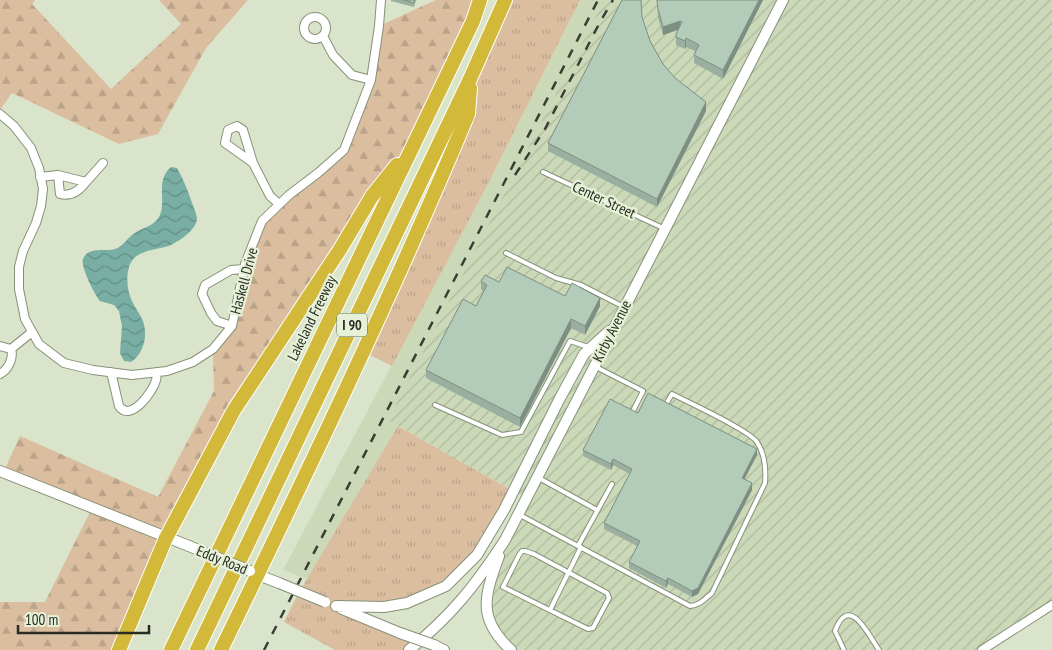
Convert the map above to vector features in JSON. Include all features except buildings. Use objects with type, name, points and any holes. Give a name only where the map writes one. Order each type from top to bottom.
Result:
[{"type":"highway","name":"Lakeland Freeway","points":[[171,650],[473,21],[480,0]]},
{"type":"highway","name":"I 90","points":[[197,650],[470,80],[505,0]]},
{"type":"highway","points":[[221,650],[254,573],[364,352],[442,176],[468,114],[470,80]]},
{"type":"highway","points":[[119,650],[166,538],[234,410],[340,251],[372,196],[414,142]]},
{"type":"street","name":"Haskell Drive","points":[[0,114],[3,123],[14,126],[31,148],[39,168],[43,189],[36,223],[23,251],[19,267],[25,319],[38,344],[64,363],[132,375],[157,372],[193,362],[213,348],[232,326],[244,269],[262,221],[279,204],[344,150],[371,80],[381,0]]},
{"type":"street","name":"Kirby Avenue","points":[[412,647],[464,598],[483,574],[505,540],[784,0]]},
{"type":"street","points":[[323,36],[333,55],[352,75],[371,80]]},
{"type":"street","points":[[253,163],[225,143],[228,130],[237,126],[243,130],[253,163],[270,196],[279,204]]},
{"type":"street","points":[[58,175],[60,194],[65,195],[80,190],[103,163]]},
{"type":"street","points":[[40,177],[58,175],[86,182]]},
{"type":"street","points":[[232,326],[217,321],[202,294],[205,285],[231,270],[244,269]]},
{"type":"street","points":[[336,606],[384,607],[407,603],[446,586],[477,555],[504,510],[584,354],[614,327]]},
{"type":"street","points":[[0,346],[11,348],[32,332]]},
{"type":"street","points":[[0,374],[5,372],[9,364],[13,354],[11,348]]},
{"type":"street","points":[[111,372],[119,406],[121,410],[128,412],[134,409],[149,393],[156,381],[157,372]]},
{"type":"street","name":"Eddy Road","points":[[0,471],[439,648]]},
{"type":"street","points":[[505,540],[488,589],[486,601],[493,627],[502,642],[511,650]]},
{"type":"street","points":[[982,650],[1052,606]]},
{"type":"lane","name":"Center Street","points":[[543,172],[665,229]]},
{"type":"lane","points":[[506,253],[556,278],[581,285],[624,307]]},
{"type":"lane","points":[[435,405],[502,435],[521,432],[570,341],[591,348]]},
{"type":"lane","points":[[594,366],[643,391],[632,413]]},
{"type":"lane","points":[[518,514],[690,606],[703,601],[712,593],[765,484],[766,471],[764,459],[757,442],[753,438],[722,420],[672,394],[665,406]]},
{"type":"lane","points":[[537,477],[597,510]]},
{"type":"lane","points":[[550,610],[579,546],[612,484]]},
{"type":"lane","points":[[522,551],[526,551],[568,573],[607,593],[609,598],[593,628],[588,630],[503,586],[518,555],[522,551]]},
{"type":"lane","points":[[844,650],[835,631],[838,622],[848,615],[859,619],[879,650]]},
{"type":"shaded area","points":[[580,0],[623,0],[315,582],[283,570],[491,178]]},
{"type":"shaded area","points":[[604,0],[1052,0],[1052,605],[982,650],[511,650],[488,614],[505,540],[526,498],[388,420]]},
{"type":"green space","points":[[0,0],[35,0],[32,4],[111,89],[181,24],[159,0],[248,0],[206,48],[158,134],[119,144],[12,93],[0,110]]},
{"type":"green space","points":[[436,0],[480,0],[414,142],[234,410],[119,650],[0,650],[0,602],[45,602],[92,508],[3,473],[20,436],[158,497],[214,391],[213,349],[232,326],[239,295],[262,221],[344,150],[368,89],[379,26]]},
{"type":"green space","points":[[505,0],[580,0],[491,178],[392,366],[364,352],[442,176],[470,79]]},
{"type":"green space","points":[[398,426],[513,491],[477,555],[446,585],[407,603],[337,606],[420,640],[409,650],[335,650],[284,622],[298,594]]},
{"type":"water","points":[[171,167],[177,168],[197,218],[188,234],[175,243],[141,253],[132,261],[128,271],[128,288],[130,297],[143,321],[145,338],[139,354],[131,362],[124,361],[120,353],[122,326],[119,311],[114,305],[100,301],[86,274],[83,259],[89,252],[118,248],[135,233],[156,221],[162,208],[163,180]]},
{"type":"railway","points":[[264,650],[598,0]]},
{"type":"railway","points":[[515,175],[545,129],[613,0]]}]
